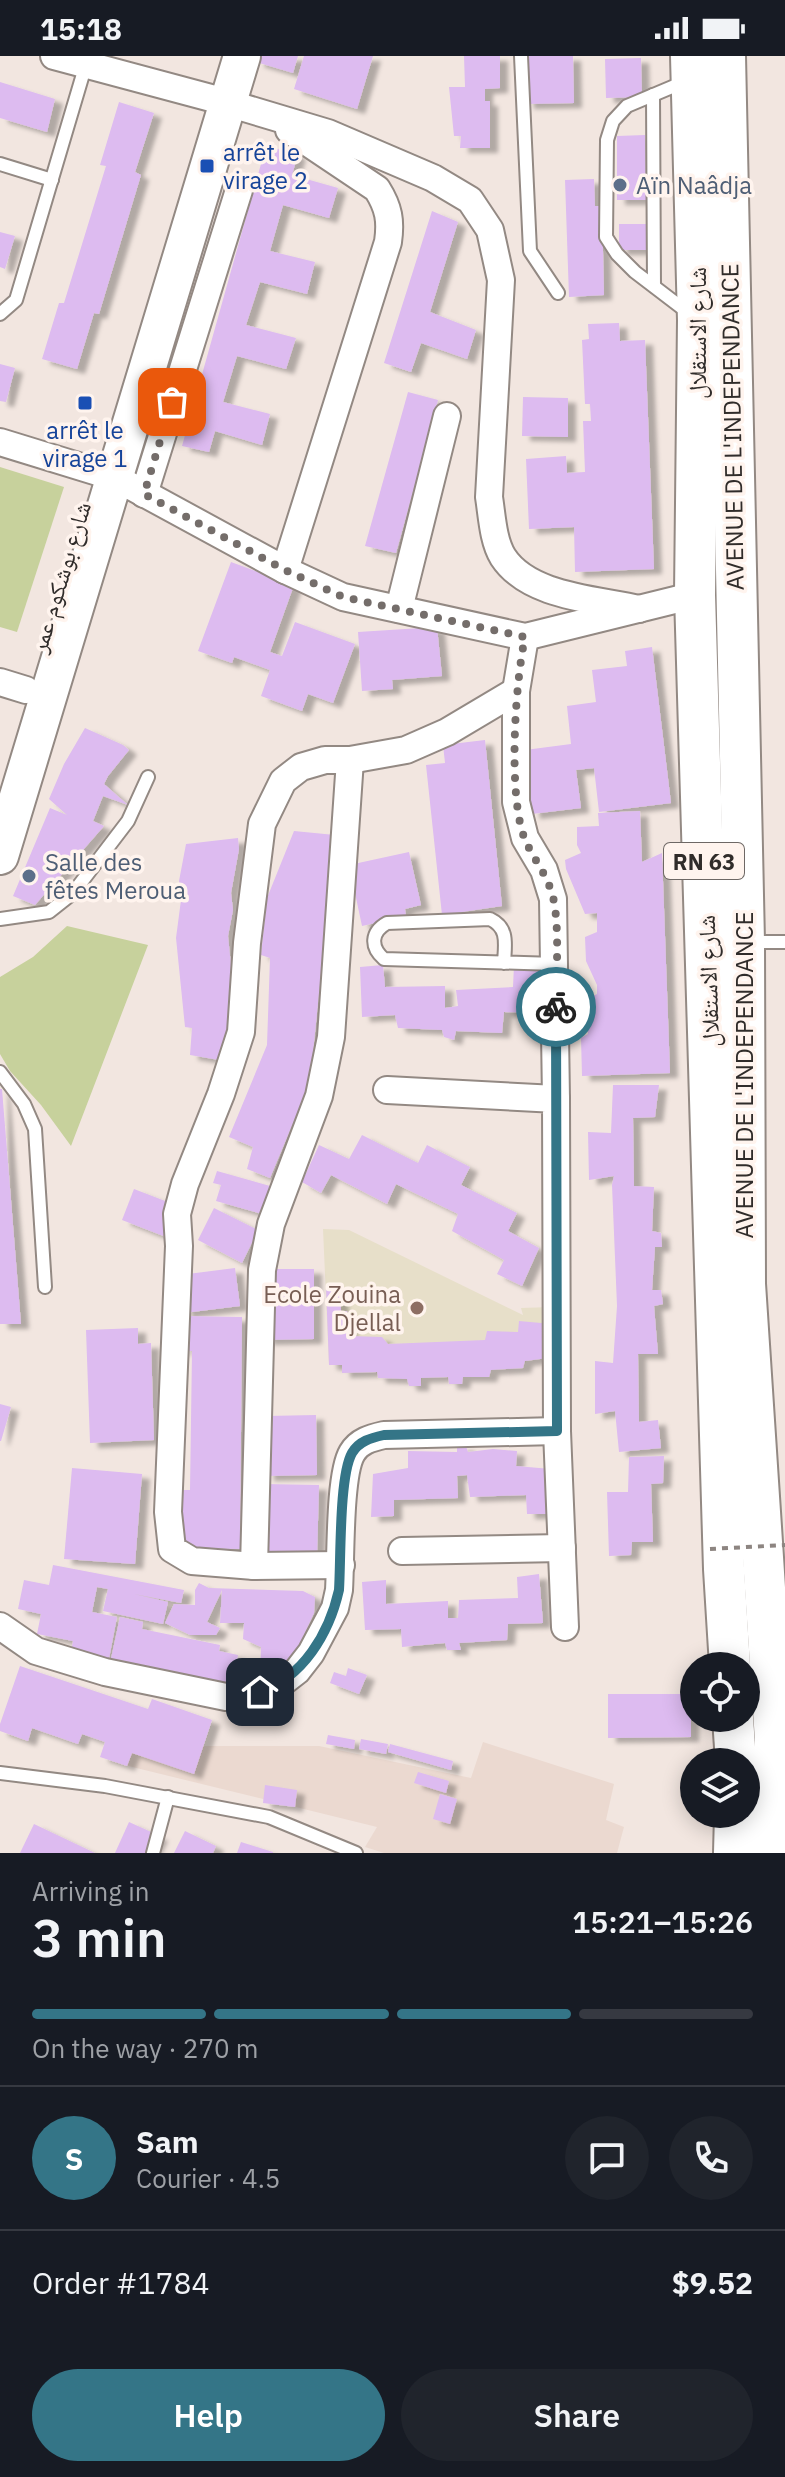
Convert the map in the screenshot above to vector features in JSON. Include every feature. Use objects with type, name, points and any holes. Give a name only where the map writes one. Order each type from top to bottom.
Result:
[{"type":"main road","name":"AVENUE DE L'INDEPENDANCE","points":[[725,56],[744,942],[745,1284],[777,1524],[771,1853]]},
{"type":"main road","name":"شارع الاستقلال","points":[[691,68],[698,320],[695,595],[724,1569],[729,1652]]},
{"type":"main road","points":[[734,1853],[735,1828]]},
{"type":"street","points":[[54,56],[328,133],[433,178],[470,200],[490,230],[501,280],[489,497],[502,556],[522,578],[551,591],[639,609]]},
{"type":"street","name":"شارع بوشكوم عمر","points":[[0,778],[13,686],[117,480],[219,100],[225,56]]},
{"type":"street","points":[[219,100],[242,56]]},
{"type":"street","points":[[264,114],[377,189],[386,203],[391,221],[388,242],[285,570]]},
{"type":"street","points":[[0,856],[117,480],[239,190]]},
{"type":"street","points":[[399,609],[447,416]]},
{"type":"street","points":[[0,442],[117,480],[285,570],[343,597],[525,637],[695,595]]},
{"type":"street","points":[[525,637],[516,691],[516,802],[525,838],[544,870],[553,899],[556,964],[557,1431],[565,1627]]},
{"type":"street","points":[[341,1565],[254,1566],[192,1561],[172,1549],[168,1512],[179,1246],[177,1214],[185,1184],[221,1094],[241,1032],[247,943],[262,824],[283,781],[301,767],[325,760],[350,760],[406,750],[447,732],[516,691]]},
{"type":"street","points":[[254,1566],[262,1270],[271,1224],[319,1096],[331,1037],[350,760]]},
{"type":"street","points":[[387,1090],[556,1099]]},
{"type":"street","points":[[0,1626],[36,1651],[105,1672],[226,1697],[260,1692],[279,1685],[297,1671],[311,1653],[335,1608],[341,1565],[345,1470],[353,1451],[366,1440],[384,1435],[557,1431]]},
{"type":"street","points":[[402,1551],[562,1548]]},
{"type":"lane","points":[[521,56],[530,251],[558,293]]},
{"type":"lane","points":[[0,314],[16,300],[86,64]]},
{"type":"lane","points":[[691,68],[653,95],[627,106],[613,121],[607,140],[606,237],[617,254],[698,320]]},
{"type":"lane","points":[[653,95],[654,286]]},
{"type":"lane","points":[[0,164],[52,180]]},
{"type":"lane","points":[[0,919],[49,912],[73,893],[128,821],[148,777]]},
{"type":"lane","points":[[504,963],[505,931],[499,923],[490,919],[387,923],[375,934],[373,943],[384,959],[504,963],[556,964]]},
{"type":"lane","points":[[744,942],[785,942]]},
{"type":"lane","points":[[0,1072],[24,1104],[35,1129],[45,1287]]},
{"type":"lane","points":[[0,1773],[105,1786],[269,1817],[356,1853]]},
{"type":"lane","points":[[153,1853],[168,1797]]},
{"type":"path","points":[[710,1549],[777,1524]]},
{"type":"shaded area","name":"Ecole Zouina Djellal","points":[[323,1229],[349,1230],[523,1315],[521,1308],[552,1307],[523,1368],[491,1370],[489,1377],[463,1377],[462,1384],[449,1384],[447,1377],[422,1378],[421,1386],[409,1386],[407,1379],[378,1378],[376,1372],[342,1373],[342,1365],[329,1365]]},
{"type":"shaded area","points":[[123,1730],[188,1746],[319,1746],[471,1778],[483,1742],[614,1784],[606,1820],[624,1827],[617,1853],[384,1853],[365,1847],[377,1827],[116,1763]]},
{"type":"green space","points":[[0,467],[64,487],[17,632],[0,627]]},
{"type":"green space","points":[[67,926],[148,945],[71,1146],[41,1105],[10,1071],[0,1054],[0,977],[33,957]]},
{"type":"building","points":[[258,56],[298,56],[293,73],[256,62]]},
{"type":"building","points":[[304,56],[373,56],[357,109],[294,89]]},
{"type":"building","points":[[464,56],[500,56],[500,88],[485,89],[485,101],[490,101],[490,148],[460,148],[461,136],[454,136],[449,87],[465,87]]},
{"type":"building","points":[[525,56],[573,56],[574,103],[526,104]]},
{"type":"building","points":[[641,58],[642,97],[606,98],[605,59]]},
{"type":"building","points":[[0,82],[55,99],[47,132],[0,118]]},
{"type":"building","points":[[119,102],[154,113],[135,172],[141,175],[99,314],[94,313],[77,369],[42,359],[59,303],[64,303],[106,166],[100,165]]},
{"type":"building","points":[[645,135],[646,200],[617,200],[617,136]]},
{"type":"building","points":[[266,146],[298,154],[292,175],[338,188],[329,218],[283,205],[270,251],[315,262],[307,294],[260,282],[246,325],[296,338],[286,369],[237,356],[223,402],[270,414],[262,445],[215,431],[209,452],[182,446]]},
{"type":"building","points":[[594,179],[595,206],[602,206],[604,295],[569,297],[565,180]]},
{"type":"building","points":[[432,211],[458,222],[430,312],[476,330],[467,359],[421,343],[411,372],[384,363]]},
{"type":"building","points":[[619,224],[648,224],[648,250],[619,250]]},
{"type":"building","points":[[0,232],[15,236],[5,269],[0,267]]},
{"type":"building","points":[[619,323],[620,341],[645,340],[654,569],[575,572],[574,527],[529,529],[526,459],[566,456],[567,473],[585,472],[583,421],[591,421],[590,404],[585,404],[582,340],[589,339],[588,324]]},
{"type":"building","points":[[0,364],[15,368],[6,402],[0,401]]},
{"type":"building","points":[[408,392],[438,400],[396,553],[365,546]]},
{"type":"building","points":[[523,397],[568,398],[568,437],[522,436]]},
{"type":"building","points":[[231,562],[294,585],[270,652],[282,656],[295,622],[355,644],[333,703],[308,694],[302,711],[261,696],[270,670],[234,657],[232,663],[198,651]]},
{"type":"building","points":[[437,627],[442,676],[392,680],[393,689],[362,691],[358,632]]},
{"type":"building","points":[[652,647],[671,803],[599,812],[594,768],[576,770],[581,808],[532,814],[525,750],[571,744],[567,706],[596,702],[592,670],[627,666],[625,651]]},
{"type":"building","points":[[85,728],[129,750],[104,784],[128,805],[103,796],[93,821],[104,826],[35,905],[13,896],[50,808],[67,815],[49,799],[64,764]]},
{"type":"building","points":[[485,740],[502,906],[442,915],[426,765],[445,763],[443,745]]},
{"type":"building","points":[[640,811],[642,862],[662,853],[670,1073],[582,1076],[581,1038],[588,1034],[585,1000],[597,994],[597,985],[586,961],[585,937],[597,932],[597,913],[585,914],[565,860],[581,853],[577,845],[577,827],[599,826],[598,813]]},
{"type":"building","points":[[294,831],[335,835],[310,1082],[270,1178],[247,1169],[253,1147],[229,1137],[267,1045],[270,958],[261,955],[267,898]]},
{"type":"building","points":[[238,838],[228,936],[237,1025],[225,1061],[190,1055],[192,1028],[185,1027],[176,938],[181,900],[179,881],[186,844]]},
{"type":"building","points":[[409,852],[421,905],[405,909],[406,916],[362,926],[349,865]]},
{"type":"building","points":[[383,965],[385,987],[445,986],[445,1008],[458,1006],[456,990],[513,987],[514,965],[540,966],[541,1013],[504,1012],[502,1033],[456,1031],[454,1040],[444,1037],[442,1030],[398,1028],[395,1015],[362,1017],[360,967]]},
{"type":"building","points":[[613,1085],[659,1085],[655,1117],[633,1118],[634,1186],[654,1187],[652,1231],[661,1233],[662,1247],[655,1247],[652,1290],[661,1290],[663,1304],[654,1306],[658,1354],[638,1354],[639,1422],[658,1420],[661,1448],[619,1452],[615,1411],[595,1414],[595,1361],[613,1363],[617,1306],[614,1176],[589,1180],[588,1132],[611,1133]]},
{"type":"building","points":[[2,1089],[21,1324],[0,1324]]},
{"type":"building","points":[[362,1135],[418,1163],[427,1145],[470,1167],[461,1185],[517,1213],[508,1231],[539,1248],[522,1286],[497,1274],[504,1260],[452,1231],[458,1214],[396,1184],[387,1204],[331,1175],[321,1193],[302,1182],[319,1145],[349,1159]]},
{"type":"building","points":[[217,1171],[270,1186],[262,1214],[216,1201],[221,1185],[213,1183]]},
{"type":"building","points":[[134,1189],[178,1206],[166,1237],[122,1220]]},
{"type":"building","points":[[214,1208],[258,1230],[242,1263],[198,1240]]},
{"type":"building","points":[[235,1268],[240,1306],[184,1313],[180,1275]]},
{"type":"building","points":[[265,1269],[314,1269],[314,1339],[265,1340]]},
{"type":"building","points":[[326,1287],[340,1287],[341,1312],[347,1311],[350,1336],[382,1337],[388,1344],[485,1340],[487,1331],[518,1332],[519,1321],[552,1324],[555,1357],[525,1361],[523,1368],[491,1370],[489,1377],[463,1377],[462,1384],[449,1384],[448,1377],[421,1378],[421,1386],[409,1386],[407,1379],[378,1378],[377,1372],[342,1373],[342,1365],[329,1365]]},
{"type":"building","points":[[184,1316],[242,1317],[240,1549],[180,1548],[181,1490],[190,1490],[192,1351],[183,1351]]},
{"type":"building","points":[[138,1328],[138,1344],[151,1343],[154,1440],[90,1443],[86,1330]]},
{"type":"building","points":[[0,1404],[11,1407],[1,1441],[0,1441]]},
{"type":"building","points":[[316,1415],[317,1475],[266,1476],[266,1416]]},
{"type":"building","points":[[466,1446],[468,1452],[493,1449],[517,1451],[516,1466],[551,1469],[552,1514],[527,1514],[526,1495],[470,1497],[467,1475],[457,1476],[458,1498],[394,1500],[394,1516],[371,1517],[373,1474],[408,1468],[408,1451],[457,1452],[457,1447]]},
{"type":"building","points":[[664,1456],[663,1483],[651,1484],[653,1542],[632,1542],[631,1555],[609,1556],[607,1492],[628,1492],[629,1457]]},
{"type":"building","points":[[72,1468],[142,1474],[135,1564],[64,1559]]},
{"type":"building","points":[[265,1484],[319,1485],[317,1559],[262,1559]]},
{"type":"building","points":[[53,1565],[184,1590],[181,1603],[134,1594],[168,1602],[163,1624],[103,1611],[108,1589],[97,1587],[92,1612],[117,1617],[108,1664],[70,1657],[73,1641],[37,1634],[41,1614],[18,1609],[24,1580],[49,1585]]},
{"type":"building","points":[[539,1574],[543,1623],[508,1624],[507,1640],[459,1643],[461,1650],[447,1650],[445,1643],[402,1647],[401,1629],[365,1630],[362,1582],[386,1580],[386,1604],[448,1601],[448,1618],[458,1618],[459,1600],[518,1598],[517,1577]]},
{"type":"building","points":[[199,1583],[209,1588],[303,1591],[315,1597],[314,1613],[290,1664],[283,1663],[275,1681],[260,1680],[261,1647],[243,1639],[244,1623],[220,1623],[222,1590],[207,1622],[220,1628],[216,1635],[190,1635],[165,1623],[174,1604],[195,1605],[195,1590]]},
{"type":"building","points":[[120,1617],[143,1622],[142,1629],[220,1645],[219,1651],[238,1655],[230,1693],[109,1668]]},
{"type":"building","points":[[20,1666],[148,1709],[152,1699],[212,1720],[194,1774],[132,1753],[127,1766],[100,1757],[105,1742],[82,1734],[78,1744],[32,1728],[28,1741],[0,1731]]},
{"type":"building","points":[[348,1668],[367,1675],[359,1694],[330,1683],[334,1672],[346,1676]]},
{"type":"building","points":[[608,1694],[680,1694],[680,1732],[691,1732],[691,1737],[608,1738]]},
{"type":"building","points":[[328,1735],[355,1740],[354,1749],[326,1744]]},
{"type":"building","points":[[361,1739],[388,1744],[386,1754],[359,1749]]},
{"type":"building","points":[[390,1744],[453,1761],[451,1770],[388,1752]]},
{"type":"building","points":[[418,1772],[449,1781],[446,1793],[414,1783]]},
{"type":"building","points":[[265,1785],[297,1790],[295,1807],[263,1803]]},
{"type":"building","points":[[440,1794],[457,1799],[450,1824],[433,1819]]},
{"type":"building","points":[[129,1822],[160,1836],[152,1853],[115,1853]]},
{"type":"building","points":[[34,1824],[95,1853],[20,1853]]},
{"type":"building","points":[[185,1831],[216,1846],[213,1853],[174,1853]]},
{"type":"building","points":[[241,1842],[273,1852],[273,1853],[237,1853]]},
{"type":"way so far","points":[[172,402],[144,494],[285,570],[343,597],[525,637],[516,691],[516,802],[525,838],[544,870],[553,899],[556,1007]]},
{"type":"place","name":"arrêt le virage 2","points":[[207,166]]},
{"type":"place","name":"Aïn Naâdja","points":[[620,185]]},
{"type":"place","name":"arrêt le virage 1","points":[[85,403]]},
{"type":"place","name":"Salle des fêtes Meroua","points":[[29,876]]},
{"type":"place","name":"Ecole Zouina Djellal","points":[[417,1308]]},
{"type":"route","points":[[260,1692],[279,1685],[297,1671],[311,1653],[335,1608],[339,1590],[345,1470],[353,1451],[366,1440],[384,1435],[557,1431],[556,1007]]}]
